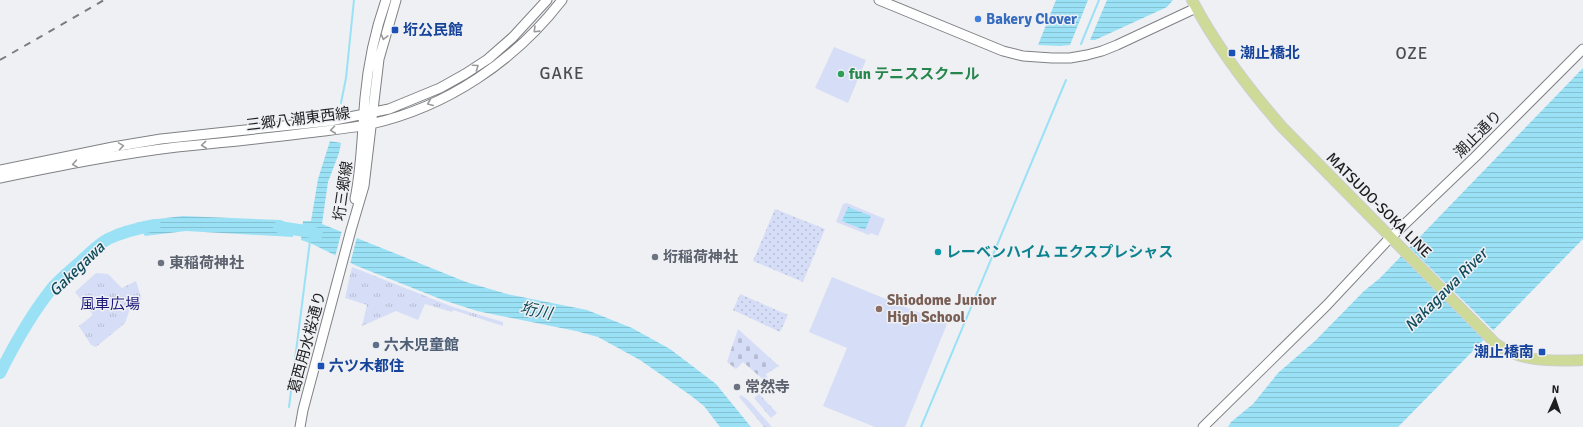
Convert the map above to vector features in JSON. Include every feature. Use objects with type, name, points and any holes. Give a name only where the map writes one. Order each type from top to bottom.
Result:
[{"type":"main road","name":"MATSUDO-SOKA LINE","points":[[1193,3],[1220,48],[1261,104],[1300,147],[1495,343],[1511,353],[1521,357],[1552,361],[1583,360]]},
{"type":"street","name":"垳三郷線","points":[[368,115],[366,86],[377,27],[386,0]]},
{"type":"street","name":"垳三郷線","points":[[342,264],[364,186],[368,115],[379,59],[396,0]]},
{"type":"street","name":"三郷八潮東西線","points":[[0,170],[92,151],[161,139],[330,121],[368,115],[405,104],[440,88],[488,59],[514,37],[547,0]]},
{"type":"street","name":"三郷八潮東西線","points":[[0,178],[116,156],[170,148],[367,125],[408,113],[472,83],[497,65],[541,25],[562,0]]},
{"type":"street","points":[[879,0],[1004,51],[1023,56],[1052,58],[1070,58],[1102,51],[1193,3]]},
{"type":"street","name":"潮止通り","points":[[1203,427],[1393,240],[1583,49]]},
{"type":"street","name":"葛西用水桜通り","points":[[300,427],[302,410],[342,264]]},
{"type":"green space","name":"fun テニススクール","points":[[834,47],[866,60],[848,103],[815,88]]},
{"type":"green space","points":[[847,203],[885,219],[878,236],[871,233],[869,235],[836,222],[843,204]]},
{"type":"green space","points":[[775,209],[825,229],[803,282],[753,261]]},
{"type":"green space","points":[[352,267],[453,307],[503,322],[503,326],[453,310],[452,312],[425,304],[418,320],[396,311],[362,326],[367,305],[345,298]]},
{"type":"green space","name":"風車広場","points":[[96,273],[108,274],[122,288],[136,281],[141,297],[140,302],[130,309],[125,323],[96,347],[91,345],[79,326],[93,315],[75,292]]},
{"type":"green space","points":[[832,277],[947,324],[905,427],[875,427],[823,406],[847,348],[809,332]]},
{"type":"green space","points":[[740,294],[788,315],[780,332],[733,310]]},
{"type":"green space","points":[[738,329],[779,366],[766,374],[768,380],[765,381],[743,362],[736,369],[727,362]]},
{"type":"green space","points":[[759,394],[777,413],[771,418],[754,398]]},
{"type":"green space","points":[[741,395],[748,400],[772,427],[764,427],[739,397]]},
{"type":"water","points":[[1056,0],[1088,0],[1070,45],[1038,45]]},
{"type":"water","points":[[1107,0],[1173,0],[1167,7],[1095,40],[1090,40]]},
{"type":"water","name":"Nakagawa River","points":[[1583,68],[1583,239],[1398,427],[1228,427],[1231,422],[1253,404],[1278,373],[1316,340],[1364,291],[1380,278]]},
{"type":"water","name":"垳川","points":[[330,141],[341,143],[339,153],[328,182],[322,224],[466,282],[507,294],[587,310],[632,328],[670,349],[716,384],[751,427],[720,427],[704,406],[690,395],[640,360],[598,337],[576,331],[477,311],[443,300],[357,266],[301,240],[303,221],[311,221],[318,179]]},
{"type":"water","points":[[848,207],[871,216],[865,230],[842,221]]},
{"type":"water","points":[[183,216],[281,220],[294,227],[293,237],[186,231],[145,236],[136,223]]},
{"type":"pier","points":[[342,230],[357,237],[350,264],[335,257]]},
{"type":"pier","points":[[1408,246],[1494,331],[1485,341],[1399,254]]},
{"type":"waterway","points":[[341,103],[346,78],[354,0]]},
{"type":"waterway","points":[[1081,44],[1099,0]]},
{"type":"waterway","points":[[921,427],[1066,80]]},
{"type":"waterway","name":"Gakegawa","points":[[0,373],[31,318],[59,280],[104,241],[131,230],[155,225]]},
{"type":"waterway","name":"Gakegawa","points":[[279,227],[317,234]]},
{"type":"waterway","points":[[289,407],[310,241]]},
{"type":"railway","points":[[0,60],[104,0]]},
{"type":"place","name":"Bakery Clover","points":[[978,19]]},
{"type":"place","name":"垳公民館","points":[[395,30]]},
{"type":"place","name":"潮止橋北","points":[[1232,53]]},
{"type":"place","name":"fun テニススクール","points":[[841,74]]},
{"type":"place","name":"レーベンハイム エクスプレシャス","points":[[938,252]]},
{"type":"place","name":"垳稲荷神社","points":[[655,257]]},
{"type":"place","name":"東稲荷神社","points":[[161,263]]},
{"type":"place","name":"Shiodome Junior High School","points":[[879,309]]},
{"type":"place","name":"六木児童館","points":[[376,345]]},
{"type":"place","name":"潮止橋南","points":[[1542,352]]},
{"type":"place","name":"六ツ木都住","points":[[321,366]]},
{"type":"place","name":"常然寺","points":[[737,387]]},
{"type":"district","name":"OZE","points":[[1412,53]]},
{"type":"district","name":"GAKE","points":[[562,73]]}]
